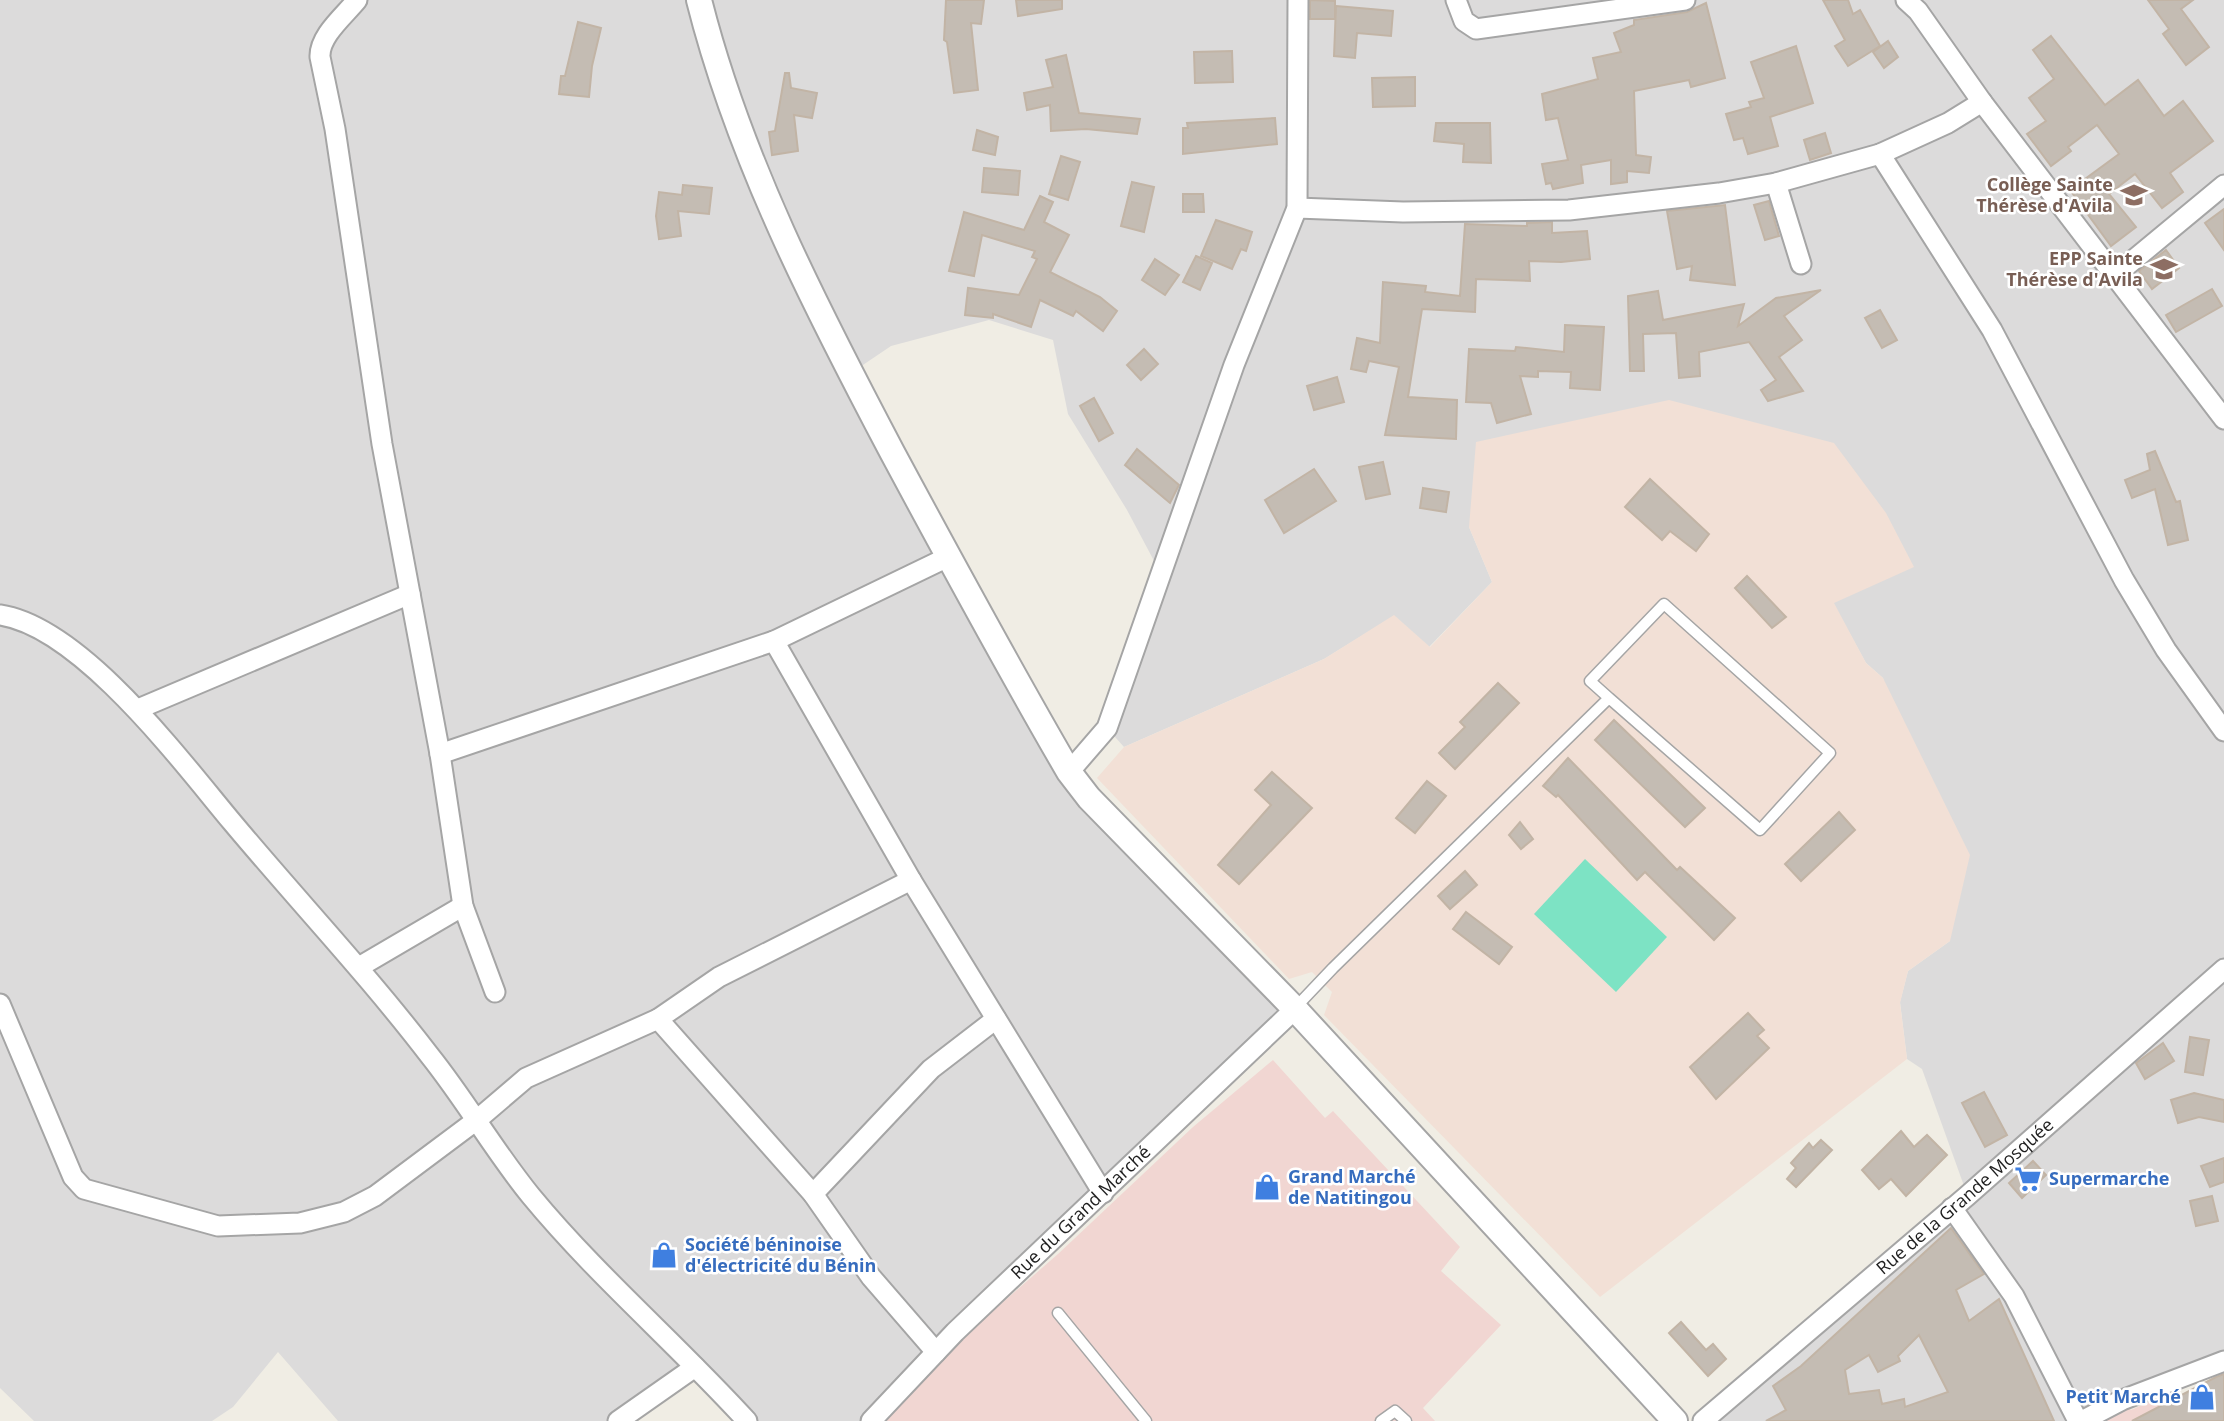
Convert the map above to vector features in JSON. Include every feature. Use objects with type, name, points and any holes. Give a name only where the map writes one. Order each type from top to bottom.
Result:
[{"type":"street","points":[[357,0],[325,37],[319,48],[320,57],[335,130],[380,431],[440,754],[463,906],[495,992]]},
{"type":"street","points":[[699,0],[712,51],[782,232],[850,373],[948,557],[1069,772],[1089,798],[1295,1009],[1675,1421]]},
{"type":"street","points":[[1069,772],[1107,728],[1230,377],[1297,208],[1298,0]]},
{"type":"street","points":[[1457,0],[1464,20],[1476,29],[1685,0]]},
{"type":"street","points":[[1906,0],[1918,10],[1982,102],[2224,419]]},
{"type":"street","points":[[1297,208],[1416,212],[1569,210],[1719,193],[1776,183],[1880,155],[1948,123],[1982,102]]},
{"type":"street","points":[[1880,155],[1992,330],[2145,615],[2224,731]]},
{"type":"street","points":[[1776,183],[1801,264]]},
{"type":"street","points":[[2113,276],[2224,185]]},
{"type":"street","points":[[440,754],[774,641],[948,557]]},
{"type":"street","points":[[138,709],[410,594]]},
{"type":"street","points":[[0,615],[21,618],[56,638],[138,709],[359,967],[478,1119],[530,1194],[599,1273],[747,1421]]},
{"type":"street","points":[[774,641],[911,880],[1103,1193]]},
{"type":"street","points":[[0,1004],[73,1177],[84,1189],[218,1226],[300,1223],[344,1212],[374,1196],[478,1119],[526,1078],[658,1018],[719,977],[911,880]]},
{"type":"street","points":[[359,967],[463,906]]},
{"type":"street","name":"Rue de la Grande Mosquée","points":[[1703,1421],[1952,1208],[2224,969]]},
{"type":"street","name":"Rue du Grand Marché","points":[[871,1421],[936,1352],[1295,1009]]},
{"type":"street","points":[[658,1018],[813,1194],[871,1277],[936,1352]]},
{"type":"street","points":[[813,1194],[931,1069],[996,1018]]},
{"type":"street","points":[[1952,1208],[2014,1296],[2080,1421],[2122,1400],[2224,1361]]},
{"type":"street","points":[[618,1421],[695,1367]]},
{"type":"lane","points":[[1664,604],[1830,753],[1760,830],[1609,698],[1590,681],[1664,604]]},
{"type":"lane","points":[[1295,1009],[1332,968],[1609,698]]},
{"type":"lane","points":[[1058,1313],[1146,1421]]},
{"type":"lane","points":[[1381,1421],[1395,1411],[1405,1421]]},
{"type":"shaded area","points":[[0,0],[2224,0],[2224,1353],[2081,1421],[1714,1421],[1968,1197],[1922,1069],[1907,1059],[1900,1002],[1908,971],[1950,941],[1883,678],[1866,663],[1833,603],[1469,527],[1492,582],[1429,647],[1394,616],[1324,659],[1124,747],[1107,728],[1161,574],[1127,510],[1068,414],[1053,340],[989,320],[891,346],[854,371],[1073,770],[1291,1008],[868,1421],[750,1421],[698,1365],[614,1421],[338,1421],[278,1352],[233,1407],[212,1421],[34,1421],[0,1388]]},
{"type":"shaded area","points":[[1669,400],[1834,443],[1886,513],[1914,567],[1834,603],[1866,663],[1883,678],[1970,855],[1950,941],[1908,971],[1900,1003],[1907,1059],[1600,1297],[1324,1015],[1332,992],[1312,972],[1289,979],[1097,778],[1124,747],[1324,659],[1394,615],[1430,647],[1492,582],[1469,527],[1476,442]]},
{"type":"shaded area","name":"Grand Marché de Natitingou","points":[[1273,1060],[1325,1118],[1333,1111],[1460,1247],[1441,1271],[1501,1325],[1423,1408],[1435,1421],[883,1421],[962,1338],[1058,1254],[1193,1127]]},
{"type":"shaded area","name":"Petit Marché","points":[[2224,1372],[2224,1421],[2088,1421],[2122,1402],[2131,1410],[2173,1391],[2177,1398]]},
{"type":"green space","points":[[1585,859],[1667,937],[1616,992],[1534,914]]},
{"type":"building","points":[[946,0],[984,0],[981,24],[971,23],[978,90],[954,93],[947,42],[944,40]]},
{"type":"building","points":[[1016,0],[1062,0],[1062,9],[1018,16]]},
{"type":"building","points":[[1310,0],[1335,1],[1335,19],[1310,19]]},
{"type":"building","points":[[1823,0],[1848,0],[1853,14],[1860,10],[1880,46],[1848,66],[1835,46],[1845,40]]},
{"type":"building","points":[[2148,0],[2193,0],[2181,9],[2209,47],[2186,65],[2163,34],[2169,29]]},
{"type":"building","points":[[1706,3],[1725,78],[1691,87],[1689,80],[1634,91],[1636,155],[1651,157],[1649,173],[1627,171],[1627,182],[1611,184],[1611,160],[1581,165],[1583,183],[1553,189],[1551,183],[1546,184],[1542,164],[1568,160],[1558,118],[1546,120],[1542,94],[1598,79],[1593,58],[1621,52],[1614,33],[1634,25],[1634,20],[1687,12]]},
{"type":"building","points":[[1336,6],[1393,11],[1391,36],[1357,33],[1355,58],[1334,56]]},
{"type":"building","points":[[578,22],[601,28],[592,66],[589,97],[559,94],[561,76],[565,76]]},
{"type":"building","points":[[2051,36],[2105,105],[2138,80],[2164,116],[2183,101],[2213,141],[2170,173],[2183,192],[2162,208],[2135,174],[2109,194],[2136,227],[2111,246],[2070,190],[2119,154],[2097,125],[2068,147],[2071,151],[2051,166],[2027,134],[2046,121],[2029,98],[2054,79],[2033,50]]},
{"type":"building","points":[[1888,41],[1898,57],[1884,68],[1873,52]]},
{"type":"building","points":[[1796,46],[1813,103],[1770,117],[1778,146],[1748,154],[1743,138],[1734,140],[1726,114],[1751,107],[1749,102],[1764,98],[1751,62]]},
{"type":"building","points":[[1232,51],[1233,82],[1195,83],[1194,52]]},
{"type":"building","points":[[1066,55],[1079,113],[1140,119],[1137,134],[1086,129],[1051,131],[1050,105],[1027,110],[1024,93],[1053,87],[1046,60]]},
{"type":"building","points":[[785,73],[789,73],[791,88],[817,93],[812,118],[794,115],[798,151],[772,155],[769,132],[775,131]]},
{"type":"building","points":[[1415,77],[1415,106],[1373,107],[1372,78]]},
{"type":"building","points":[[1275,118],[1277,144],[1183,154],[1183,128],[1188,128],[1187,123]]},
{"type":"building","points":[[1436,123],[1490,123],[1491,163],[1463,162],[1464,144],[1434,141]]},
{"type":"building","points":[[977,130],[998,137],[995,155],[973,150]]},
{"type":"building","points":[[1825,133],[1831,153],[1810,160],[1804,140]]},
{"type":"building","points":[[1061,156],[1080,162],[1068,200],[1049,194]]},
{"type":"building","points":[[984,168],[1020,171],[1018,195],[982,192]]},
{"type":"building","points":[[1132,182],[1154,187],[1144,232],[1121,226]]},
{"type":"building","points":[[683,185],[712,188],[709,214],[678,211],[681,236],[659,239],[656,216],[659,192],[682,195]]},
{"type":"building","points":[[1183,194],[1203,194],[1204,212],[1183,212]]},
{"type":"building","points":[[1040,196],[1053,202],[1044,222],[1069,235],[1050,272],[1100,297],[1117,311],[1103,331],[1076,311],[1073,316],[1040,300],[1031,327],[993,314],[993,318],[965,315],[968,288],[1019,295],[1037,259],[1032,257],[1035,251],[982,235],[974,276],[949,271],[964,212],[1024,230]]},
{"type":"building","points":[[1769,201],[1779,236],[1765,240],[1754,205]]},
{"type":"building","points":[[1725,205],[1735,285],[1690,280],[1692,266],[1677,269],[1667,211]]},
{"type":"building","points":[[2224,209],[2224,250],[2205,223]]},
{"type":"building","points":[[1216,220],[1252,232],[1246,251],[1241,249],[1232,269],[1201,256]]},
{"type":"building","points":[[1552,222],[1552,233],[1587,231],[1590,259],[1529,261],[1530,281],[1476,279],[1475,312],[1422,309],[1408,397],[1457,400],[1456,439],[1385,435],[1399,367],[1369,361],[1366,372],[1351,369],[1357,338],[1380,343],[1383,282],[1426,286],[1425,292],[1460,296],[1465,224],[1527,226],[1527,223]]},
{"type":"building","points":[[2166,250],[2179,268],[2152,289],[2139,271]]},
{"type":"building","points":[[1196,256],[1212,263],[1200,290],[1183,282]]},
{"type":"building","points":[[1155,259],[1179,275],[1165,295],[1142,280]]},
{"type":"building","points":[[2212,289],[2222,306],[2176,332],[2166,315]]},
{"type":"building","points":[[1821,290],[1784,316],[1802,340],[1779,357],[1803,391],[1768,401],[1761,390],[1776,380],[1749,342],[1699,352],[1700,376],[1679,378],[1676,333],[1643,334],[1644,371],[1630,371],[1628,296],[1658,291],[1663,320],[1744,304],[1738,326],[1776,298]]},
{"type":"building","points":[[1880,310],[1897,340],[1882,348],[1865,318]]},
{"type":"building","points":[[1565,325],[1604,327],[1600,390],[1570,388],[1571,372],[1538,371],[1538,377],[1520,376],[1531,414],[1497,423],[1491,403],[1466,402],[1469,349],[1515,351],[1516,347],[1564,352]]},
{"type":"building","points":[[1144,349],[1158,364],[1141,380],[1127,365]]},
{"type":"building","points":[[1337,377],[1344,402],[1314,410],[1307,386]]},
{"type":"building","points":[[1094,398],[1113,433],[1099,441],[1080,406]]},
{"type":"building","points":[[1137,449],[1179,485],[1170,503],[1125,465]]},
{"type":"building","points":[[2155,451],[2176,502],[2180,501],[2188,540],[2168,545],[2155,489],[2132,498],[2125,480],[2150,470],[2147,454]]},
{"type":"building","points":[[1383,462],[1390,494],[1366,499],[1359,467]]},
{"type":"building","points":[[1314,469],[1336,501],[1284,533],[1265,500]]},
{"type":"building","points":[[1650,479],[1709,534],[1696,551],[1670,531],[1662,540],[1625,507]]},
{"type":"building","points":[[1423,488],[1449,492],[1446,512],[1420,508]]},
{"type":"building","points":[[1747,576],[1786,617],[1772,628],[1735,588]]},
{"type":"building","points":[[1498,683],[1519,703],[1455,769],[1439,753],[1465,727],[1460,722]]},
{"type":"building","points":[[1614,720],[1705,808],[1685,827],[1595,740]]},
{"type":"building","points":[[1568,758],[1677,870],[1680,867],[1735,918],[1714,940],[1645,872],[1637,880],[1558,795],[1556,797],[1543,786]]},
{"type":"building","points":[[1272,772],[1312,808],[1239,884],[1218,865],[1271,805],[1255,790]]},
{"type":"building","points":[[1427,781],[1446,796],[1415,833],[1396,818]]},
{"type":"building","points":[[1839,812],[1855,830],[1801,881],[1785,864]]},
{"type":"building","points":[[1520,822],[1533,839],[1521,849],[1509,835]]},
{"type":"building","points":[[1465,871],[1477,885],[1450,909],[1438,896]]},
{"type":"building","points":[[1466,912],[1512,947],[1499,964],[1453,929]]},
{"type":"building","points":[[1748,1013],[1764,1030],[1757,1036],[1769,1048],[1716,1099],[1690,1067]]},
{"type":"building","points":[[2190,1037],[2209,1040],[2203,1075],[2185,1072]]},
{"type":"building","points":[[2163,1043],[2174,1061],[2145,1079],[2136,1063]]},
{"type":"building","points":[[1984,1092],[2007,1135],[1985,1147],[1962,1103]]},
{"type":"building","points":[[2194,1093],[2224,1100],[2224,1122],[2199,1117],[2178,1123],[2171,1100]]},
{"type":"building","points":[[1901,1131],[1914,1147],[1927,1135],[1947,1155],[1906,1196],[1891,1179],[1879,1189],[1862,1170]]},
{"type":"building","points":[[1821,1140],[1832,1150],[1796,1187],[1787,1179],[1796,1168],[1791,1163],[1809,1143],[1813,1148]]},
{"type":"building","points":[[2224,1158],[2224,1182],[2210,1187],[2201,1166]]},
{"type":"building","name":"Supermarche","points":[[2033,1161],[2046,1175],[2022,1198],[2009,1183]]},
{"type":"building","points":[[2212,1196],[2218,1221],[2196,1226],[2190,1201]]},
{"type":"building","points":[[1951,1228],[1984,1274],[1956,1290],[1969,1321],[1999,1299],[2054,1421],[1766,1421],[1786,1410],[1773,1386],[1801,1366]],"holes":[[[1919,1335],[1948,1392],[1905,1407],[1904,1399],[1882,1404],[1879,1390],[1849,1394],[1845,1370],[1869,1355],[1878,1372],[1900,1361],[1898,1356]]]},
{"type":"building","points":[[1681,1322],[1706,1350],[1713,1344],[1726,1359],[1708,1376],[1669,1333]]},
{"type":"building","name":"Petit Marché","points":[[2224,1374],[2224,1421],[2132,1421],[2216,1377]]},
{"type":"place","name":"Collège Sainte Thérèse d'Avila","points":[[2134,195]]},
{"type":"place","name":"EPP Sainte Thérèse d'Avila","points":[[2164,269]]},
{"type":"place","name":"Supermarche","points":[[2028,1179]]},
{"type":"place","name":"Grand Marché de Natitingou","points":[[1267,1187]]},
{"type":"place","name":"Société béninoise d'électricité du Bénin","points":[[664,1255]]},
{"type":"place","name":"Petit Marché","points":[[2202,1397]]}]
